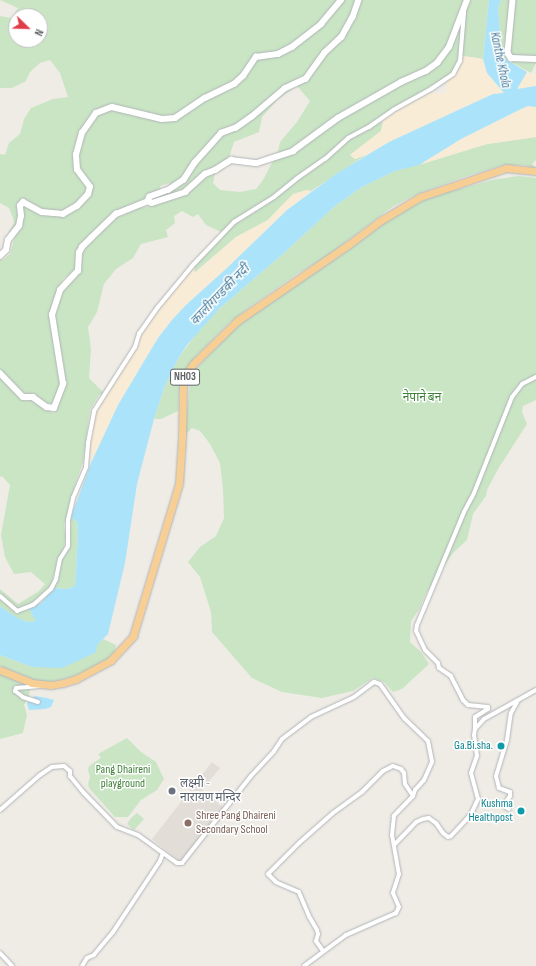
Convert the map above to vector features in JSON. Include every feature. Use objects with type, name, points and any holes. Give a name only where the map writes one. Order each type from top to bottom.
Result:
[{"type":"highway","name":"NH03","points":[[0,670],[32,683],[51,685],[76,679],[111,660],[133,636],[179,484],[183,386],[187,372],[193,364],[237,321],[394,211],[420,197],[506,168],[536,171]]},
{"type":"main road","points":[[0,256],[6,250],[8,240],[21,222],[20,206],[23,202],[42,212],[63,214],[77,206],[88,194],[90,187],[77,170],[76,156],[82,133],[96,113],[112,106],[162,119],[175,118],[205,98],[234,84],[243,76],[256,57],[278,54],[292,47],[321,24],[341,0]]},
{"type":"main road","points":[[0,373],[23,396],[33,397],[46,407],[54,408],[63,384],[52,315],[60,290],[78,271],[79,253],[82,246],[116,214],[148,201],[150,197],[170,190],[184,180],[222,133],[236,128],[252,117],[285,89],[306,79],[325,53],[342,37],[353,17],[359,0]]},
{"type":"main road","points":[[148,201],[152,203],[185,192],[205,174],[215,170],[231,160],[257,163],[293,151],[338,118],[401,82],[426,71],[437,62],[449,47],[468,0]]},
{"type":"main road","points":[[512,0],[508,54],[511,58],[536,59]]},
{"type":"street","points":[[0,596],[17,611],[34,605],[51,589],[56,579],[60,560],[68,546],[68,520],[74,498],[86,467],[88,443],[94,412],[135,348],[139,334],[152,319],[158,307],[192,266],[234,222],[274,197],[296,179],[325,159],[348,138],[369,127],[393,110],[431,90],[453,74],[458,68],[462,47],[464,8]]},
{"type":"street","points":[[395,844],[416,822],[427,818],[436,823],[443,833],[451,836],[471,814],[478,799],[471,773],[477,756],[474,735],[476,717],[480,712],[488,709],[488,707],[468,705],[463,700],[451,676],[439,668],[425,650],[416,631],[417,625],[464,512],[474,493],[512,398],[522,384],[536,377]]},
{"type":"street","points":[[0,810],[52,767],[64,766],[70,771],[70,776],[84,793],[117,827],[138,835],[177,863],[182,863],[250,776],[274,751],[282,739],[304,724],[306,720],[354,697],[374,682],[382,687],[404,718],[428,741],[431,750],[432,762],[424,780],[415,790],[413,796],[394,816],[392,835],[395,844],[399,874],[393,893],[399,906],[397,911],[346,935],[304,966]]},
{"type":"street","points":[[38,702],[18,694],[15,691],[16,688],[36,688],[51,685]]},
{"type":"street","points":[[475,730],[484,720],[536,690]]},
{"type":"street","points":[[509,809],[506,807],[505,803],[510,796],[510,792],[499,788],[496,776],[499,762],[507,740],[511,713],[517,702]]},
{"type":"street","points":[[323,951],[316,940],[318,934],[317,930],[309,916],[299,892],[276,882],[268,874],[299,842],[333,813],[362,792],[383,771],[393,766],[401,769],[405,784],[413,796]]},
{"type":"street","points":[[82,966],[87,958],[94,955],[113,932],[160,861],[163,853]]},
{"type":"street","points":[[0,953],[12,966]]},
{"type":"shaded area","name":"Shree Pang Dhaireni Secondary School","points":[[212,762],[220,768],[202,790],[223,807],[181,862],[152,839]]},
{"type":"green space","points":[[0,0],[489,0],[483,59],[463,56],[458,58],[452,73],[342,141],[322,160],[221,232],[206,225],[198,214],[193,217],[182,211],[174,216],[175,223],[166,230],[168,237],[141,244],[133,258],[116,269],[104,284],[97,312],[88,327],[91,349],[89,378],[104,393],[99,395],[90,410],[83,462],[64,525],[66,538],[63,551],[58,559],[51,585],[35,601],[23,608],[16,608],[0,593],[0,589],[18,604],[39,591],[45,584],[31,572],[14,574],[5,557],[1,535],[10,485],[2,476],[0,477],[0,377],[24,401],[34,400],[53,413],[57,410],[64,389],[64,367],[54,316],[63,288],[75,279],[80,271],[83,251],[114,219],[139,208],[152,206],[162,196],[177,188],[187,179],[184,175],[171,186],[169,183],[160,186],[161,192],[147,196],[146,199],[115,212],[79,248],[77,267],[63,279],[57,292],[50,315],[59,370],[60,382],[57,394],[53,402],[47,405],[36,396],[28,395],[23,392],[0,370],[0,259],[3,260],[10,254],[15,236],[9,232],[14,223],[9,208],[0,203],[0,154],[5,155],[9,143],[20,134],[24,119],[31,108],[53,99],[68,97],[60,73],[50,60],[40,63],[30,72],[26,81],[12,88],[0,88],[0,16],[8,17],[8,48],[48,48],[48,8],[18,8]],"holes":[[[297,86],[310,101],[297,122],[280,142],[278,151],[263,180],[256,189],[240,192],[220,190],[213,183],[215,174],[226,167],[234,142],[259,132],[262,117],[278,99]]]},
{"type":"green space","points":[[501,0],[536,0],[536,63],[531,73],[505,59],[501,44],[498,8]]},
{"type":"green space","points":[[383,122],[381,131],[350,155],[355,159],[366,155],[311,191],[306,190],[284,203],[268,220],[236,237],[194,273],[194,266],[222,239],[225,231],[271,201],[339,150],[347,141],[377,123]]},
{"type":"green space","points":[[536,137],[536,160],[532,164],[536,169],[523,165],[503,165],[417,194],[392,207],[327,256],[297,274],[251,306],[229,323],[196,356],[182,376],[178,411],[161,419],[154,419],[164,388],[178,359],[199,330],[220,308],[284,253],[335,206],[362,187],[395,171],[487,144]]},
{"type":"green space","name":"नेपाने बन","points":[[518,176],[536,178],[536,400],[523,406],[522,412],[527,424],[498,469],[487,490],[486,496],[473,514],[467,540],[453,553],[426,593],[420,608],[411,621],[410,642],[421,652],[429,664],[402,689],[393,692],[384,682],[373,678],[353,691],[322,698],[282,692],[252,678],[212,632],[211,612],[200,577],[188,562],[200,547],[216,536],[224,518],[220,463],[210,444],[200,431],[192,428],[185,435],[190,379],[194,371],[238,325],[346,252],[390,219],[410,207],[434,196],[492,180]]},
{"type":"green space","points":[[71,517],[77,522],[78,534],[75,586],[67,589],[54,588],[62,560],[69,548]]},
{"type":"green space","points":[[0,597],[16,612],[29,609],[37,621],[27,622],[13,616],[0,606]]},
{"type":"green space","points":[[103,639],[116,645],[114,655],[83,673],[54,682],[37,681],[0,666],[0,655],[32,667],[98,644]]},
{"type":"green space","points":[[0,674],[30,686],[29,696],[24,705],[27,715],[23,733],[0,739]]},
{"type":"green space","name":"Pang Dhaireni playground","points":[[127,738],[141,752],[156,762],[164,779],[157,790],[141,800],[128,817],[115,817],[89,788],[88,784],[90,777],[88,770],[89,766],[101,758],[98,754]]},
{"type":"green space","points":[[137,813],[144,819],[134,830],[127,824]]},
{"type":"sand","points":[[463,56],[483,59],[487,73],[504,93],[460,108],[435,122],[389,142],[366,155],[355,159],[350,155],[381,131],[383,122],[392,114],[430,93],[439,94],[446,92],[447,85],[445,83],[460,67]]},
{"type":"sand","points":[[527,72],[536,75],[536,86],[517,89]]},
{"type":"sand","points":[[528,106],[536,107],[536,137],[487,144],[419,165],[461,139]]},
{"type":"sand","points":[[306,190],[311,191],[287,210],[172,320],[158,338],[118,405],[91,463],[89,449],[95,414],[136,349],[141,334],[159,307],[194,266],[195,273],[236,237],[268,220],[293,194]]},
{"type":"water","points":[[489,0],[501,0],[498,8],[501,44],[505,59],[527,72],[517,89],[536,86],[536,107],[528,106],[519,110],[461,139],[419,165],[395,171],[362,187],[335,206],[284,253],[220,308],[187,345],[178,359],[164,388],[154,419],[137,484],[125,563],[108,634],[98,644],[95,653],[62,668],[32,667],[0,655],[0,606],[14,616],[27,622],[36,621],[29,609],[41,603],[54,588],[67,589],[75,586],[78,534],[77,522],[71,517],[91,463],[118,405],[158,338],[172,320],[287,210],[336,174],[389,142],[493,94],[504,93],[487,73],[483,59]]},
{"type":"water","points":[[35,696],[54,700],[51,707],[29,710],[27,703]]},
{"type":"place","name":"Ga.Bi.sha.","points":[[501,746]]},
{"type":"place","name":"लक्ष्मी - नारायण मन्दिर","points":[[172,791]]},
{"type":"place","name":"Kushma Healthpost","points":[[521,811]]},
{"type":"place","name":"Shree Pang Dhaireni Secondary School","points":[[188,823]]},
{"type":"water label","name":"Kanthe Khola","points":[[500,60]]},
{"type":"water label","name":"कालीगण्डकी नदी","points":[[220,295]]}]
